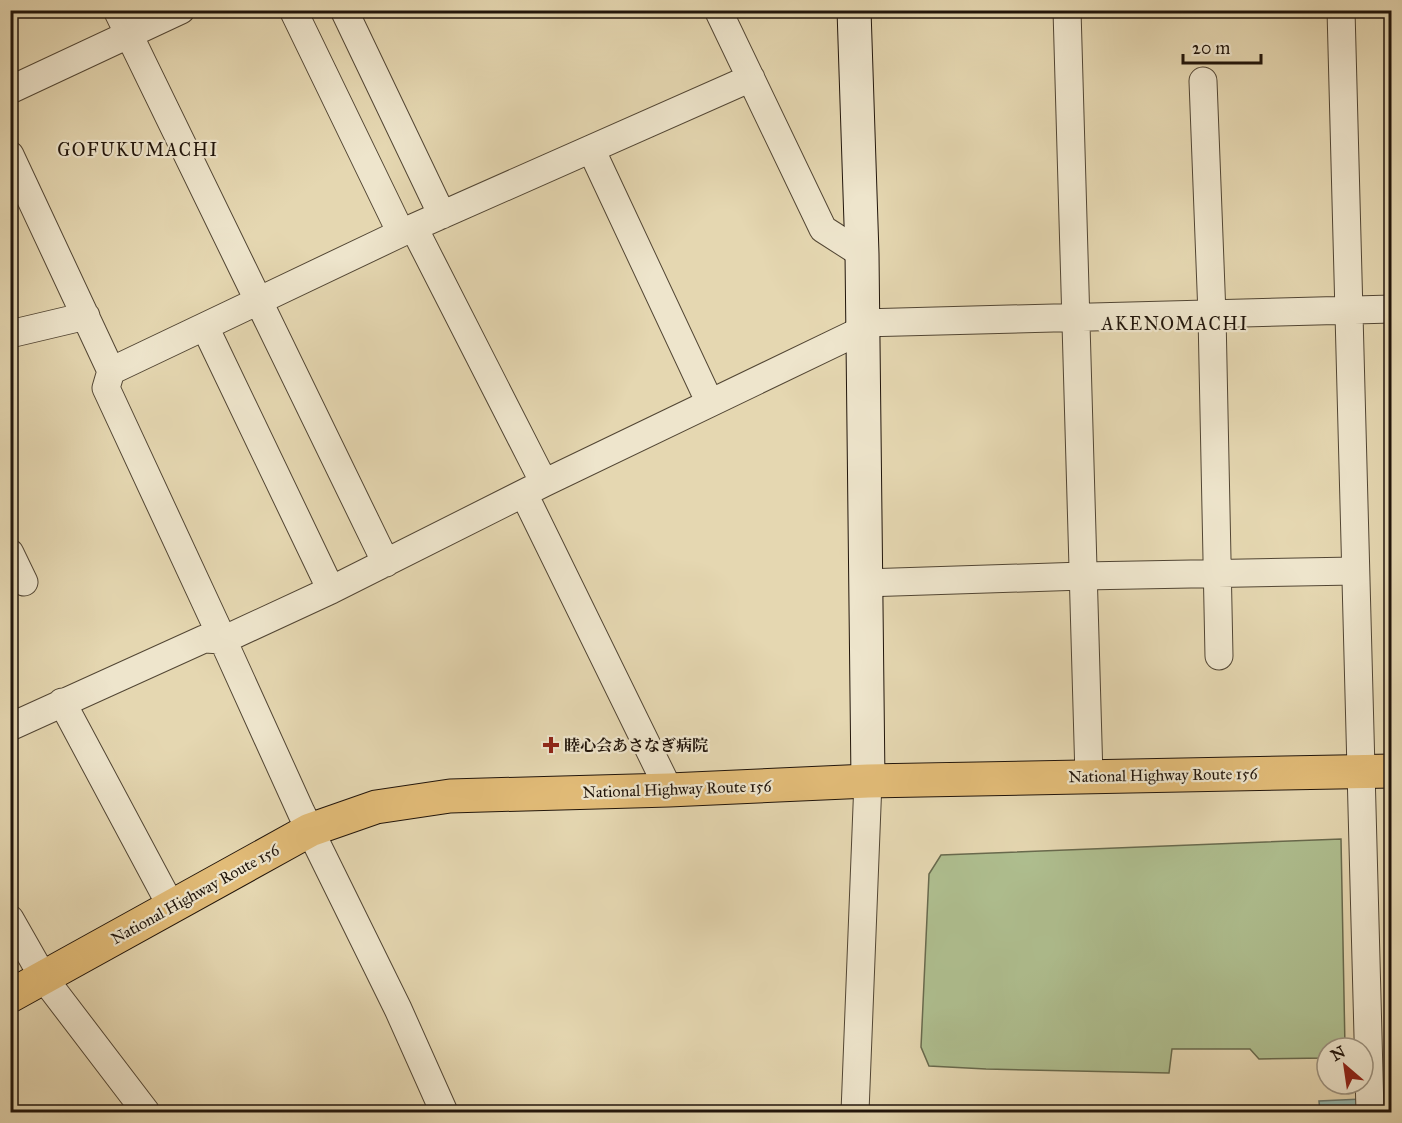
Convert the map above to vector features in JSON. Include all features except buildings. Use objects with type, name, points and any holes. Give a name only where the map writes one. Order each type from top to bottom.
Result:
[{"type":"highway","name":"National Highway Route 156","points":[[10,996],[310,830],[376,807],[450,796],[669,790],[868,781],[1377,771]]},
{"type":"street","points":[[117,10],[386,563]]},
{"type":"street","points":[[10,90],[181,10]]},
{"type":"street","points":[[293,10],[407,231],[534,488],[669,790]]},
{"type":"street","points":[[344,10],[442,215]]},
{"type":"street","points":[[718,10],[824,229],[862,254]]},
{"type":"street","points":[[854,10],[862,254],[868,781],[855,1113]]},
{"type":"street","points":[[1067,10],[1089,777]]},
{"type":"street","points":[[1341,10],[1355,571],[1377,771],[1370,1113]]},
{"type":"street","points":[[111,371],[407,231],[751,78]]},
{"type":"street","points":[[1203,81],[1212,315],[1219,656]]},
{"type":"street","points":[[591,149],[710,403]]},
{"type":"street","points":[[10,155],[111,371],[106,388],[310,830],[398,1009],[444,1113]]},
{"type":"street","points":[[10,727],[204,639],[223,640],[331,590],[862,327],[1076,317],[1392,309]]},
{"type":"street","points":[[10,334],[86,316]]},
{"type":"street","points":[[206,327],[331,590]]},
{"type":"street","points":[[10,553],[24,582]]},
{"type":"street","points":[[864,584],[1083,576],[1355,571]]},
{"type":"street","points":[[62,702],[171,906]]},
{"type":"street","points":[[10,919],[43,977],[146,1113]]},
{"type":"green space","points":[[1341,839],[1345,1036],[1315,1036],[1315,1058],[1259,1059],[1250,1049],[1172,1049],[1169,1073],[929,1066],[921,1047],[929,874],[941,855]]},
{"type":"water","points":[[1362,1099],[1363,1112],[1320,1112],[1319,1101]]},
{"type":"place","name":"睦心会あさなぎ病院","points":[[551,745]]},
{"type":"district","name":"GOFUKUMACHI","points":[[138,150]]},
{"type":"district","name":"AKENOMACHI","points":[[1175,324]]}]
